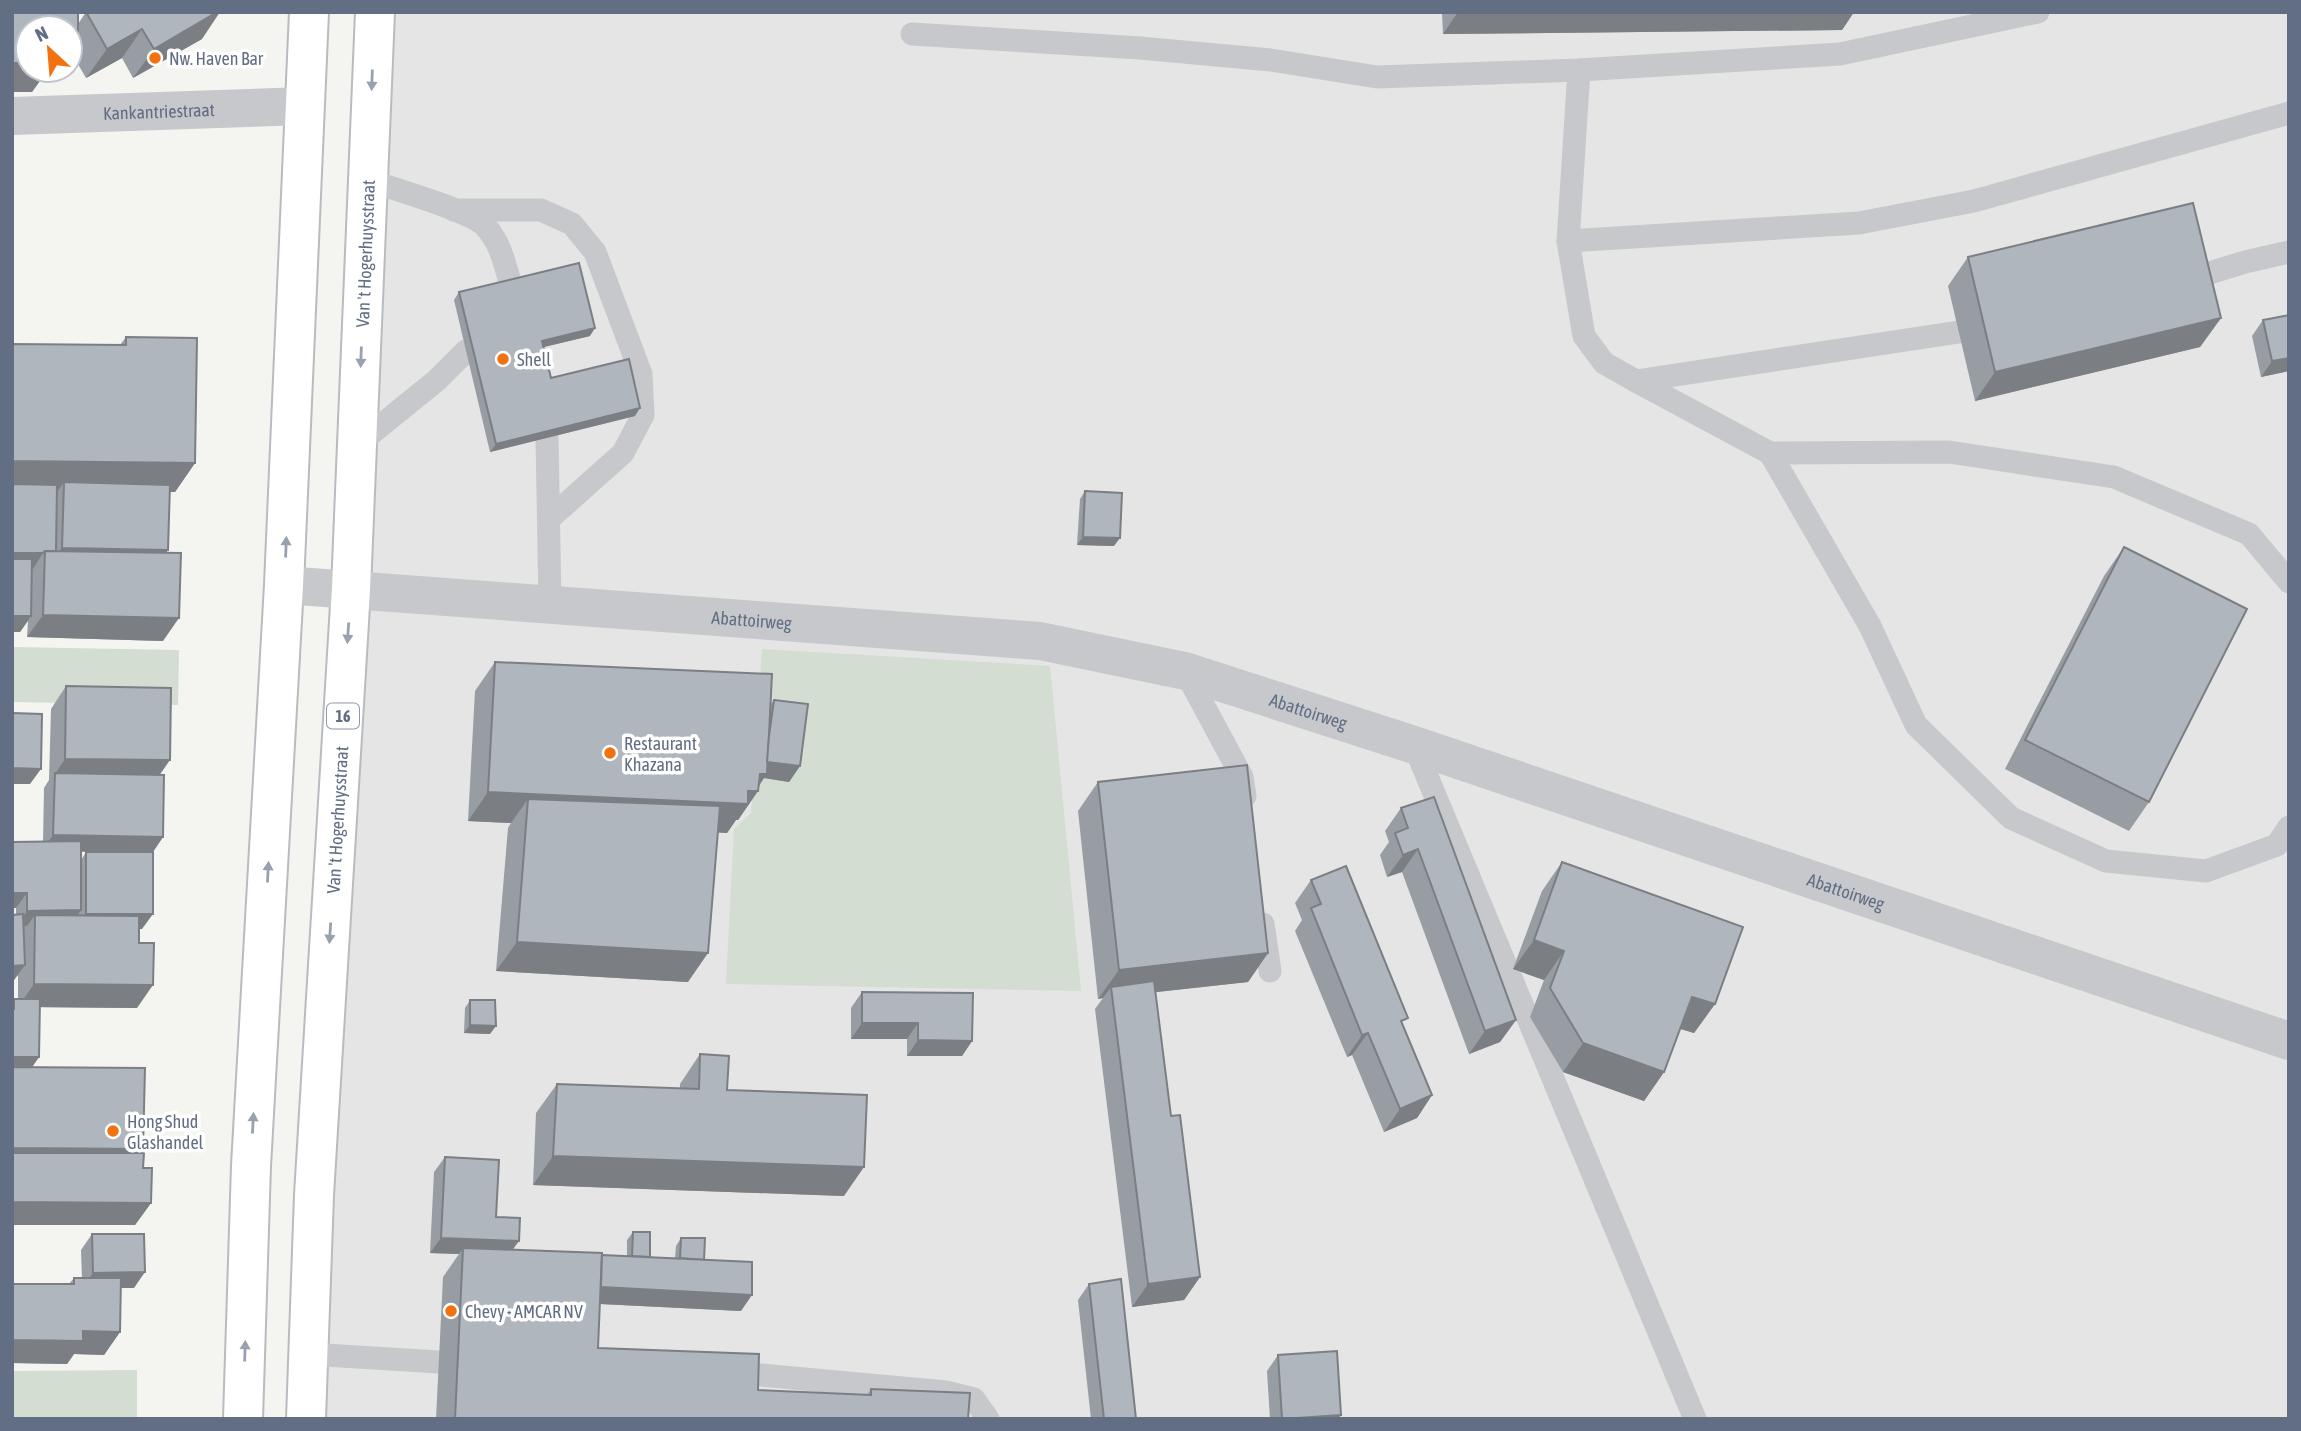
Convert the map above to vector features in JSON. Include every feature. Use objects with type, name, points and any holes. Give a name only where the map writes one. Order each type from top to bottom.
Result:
[{"type":"main road","points":[[243,1419],[251,1166],[284,585],[309,12]]},
{"type":"main road","name":"Van 't Hogerhuysstraat","points":[[306,1419],[313,1195],[351,589],[375,12]]},
{"type":"street","name":"Kankantriestraat","points":[[12,116],[304,106]]},
{"type":"street","name":"Abattoirweg","points":[[284,585],[1040,642],[1185,671],[1414,745],[2289,1041]]},
{"type":"lane","points":[[912,34],[1140,48],[1271,60],[1377,77],[1579,70],[1840,54],[2038,12]]},
{"type":"lane","points":[[1579,70],[1568,241],[1584,336],[1604,363],[1770,453],[1949,452],[2113,477],[2249,534],[2289,582]]},
{"type":"lane","points":[[1568,241],[1859,223],[1973,201],[2289,113]]},
{"type":"lane","points":[[368,180],[454,210],[484,225],[500,248],[511,286]]},
{"type":"lane","points":[[454,210],[541,210],[572,224],[595,252],[641,374],[643,415],[623,453],[549,519]]},
{"type":"lane","points":[[2184,281],[2289,252]]},
{"type":"lane","points":[[1636,381],[1959,332]]},
{"type":"lane","points":[[357,445],[428,388],[466,351]]},
{"type":"lane","points":[[547,438],[550,605]]},
{"type":"lane","points":[[1770,453],[1870,626],[1916,725],[2011,818],[2106,861],[2206,871],[2277,845],[2289,827]]},
{"type":"lane","points":[[1185,671],[1242,777],[1248,816]]},
{"type":"lane","points":[[1414,745],[1695,1419]]},
{"type":"lane","points":[[1261,906],[1270,971]]},
{"type":"lane","points":[[308,1354],[439,1362]]},
{"type":"lane","points":[[701,1369],[946,1392],[974,1399],[988,1419]]},
{"type":"shaded area","points":[[378,12],[2289,12],[2289,1419],[321,1419]]},
{"type":"shaded area","points":[[12,647],[179,650],[178,705],[12,702]]},
{"type":"shaded area","points":[[762,649],[1050,666],[1081,991],[726,984],[734,829],[751,813]]},
{"type":"shaded area","points":[[137,1370],[137,1419],[12,1419],[12,1371]]},
{"type":"building","points":[[12,12],[78,12],[14,14],[12,63]]},
{"type":"building","points":[[86,12],[217,12],[154,49],[142,29],[107,49]]},
{"type":"building","points":[[2193,203],[2221,318],[1995,372],[1968,257]]},
{"type":"building","name":"Shell","points":[[579,263],[595,328],[542,341],[551,378],[629,359],[640,408],[496,444],[459,292]]},
{"type":"building","points":[[2289,315],[2289,358],[2272,361],[2263,320]]},
{"type":"building","points":[[126,337],[197,338],[195,463],[12,461],[12,344],[126,345]]},
{"type":"building","points":[[64,482],[170,485],[168,550],[62,548]]},
{"type":"building","points":[[12,484],[57,485],[56,551],[12,553]]},
{"type":"building","points":[[1085,491],[1122,493],[1120,538],[1083,537]]},
{"type":"building","points":[[2124,547],[2247,609],[2149,802],[2025,740]]},
{"type":"building","points":[[45,551],[181,553],[179,618],[43,615]]},
{"type":"building","points":[[12,559],[32,559],[31,616],[12,616]]},
{"type":"building","name":"Restaurant Khazana","points":[[495,662],[772,674],[767,774],[760,774],[758,791],[748,791],[748,804],[488,792]]},
{"type":"building","points":[[66,686],[171,688],[170,760],[65,759]]},
{"type":"building","points":[[774,700],[808,704],[800,766],[767,762]]},
{"type":"building","points":[[12,713],[42,714],[41,769],[12,768]]},
{"type":"building","points":[[1247,765],[1268,953],[1119,970],[1098,782]]},
{"type":"building","points":[[55,773],[164,775],[163,837],[53,835]]},
{"type":"building","points":[[1434,797],[1516,1020],[1485,1031],[1418,849],[1403,855],[1395,833],[1408,828],[1401,808]]},
{"type":"building","points":[[528,799],[720,806],[708,953],[517,942]]},
{"type":"building","points":[[81,841],[81,910],[27,911],[27,893],[12,893],[12,842]]},
{"type":"building","points":[[86,852],[153,852],[153,914],[86,914]]},
{"type":"building","points":[[1562,862],[1743,927],[1715,1004],[1692,997],[1664,1072],[1583,1043],[1550,988],[1564,951],[1534,940]]},
{"type":"building","points":[[1346,866],[1408,1018],[1401,1021],[1432,1095],[1400,1109],[1368,1033],[1362,1035],[1311,908],[1321,904],[1311,880]]},
{"type":"building","points":[[23,914],[25,965],[12,966],[12,915]]},
{"type":"building","points":[[35,915],[139,916],[139,943],[154,943],[153,985],[34,984]]},
{"type":"building","points":[[1154,981],[1171,1116],[1180,1115],[1200,1277],[1148,1284],[1111,987]]},
{"type":"building","points":[[862,992],[973,993],[972,1041],[918,1040],[918,1023],[862,1023]]},
{"type":"building","points":[[14,999],[40,999],[39,1057],[12,1057]]},
{"type":"building","points":[[470,1000],[495,1000],[496,1026],[470,1025]]},
{"type":"building","points":[[700,1054],[729,1056],[727,1090],[867,1095],[864,1167],[553,1156],[557,1084],[699,1089]]},
{"type":"building","points":[[12,1067],[145,1068],[143,1149],[12,1148]]},
{"type":"building","points":[[12,1153],[144,1153],[143,1168],[152,1168],[151,1203],[12,1202]]},
{"type":"building","points":[[445,1157],[499,1160],[496,1217],[520,1218],[519,1241],[441,1238]]},
{"type":"building","points":[[633,1232],[650,1232],[650,1257],[632,1256]]},
{"type":"building","points":[[92,1234],[144,1234],[145,1272],[93,1273]]},
{"type":"building","points":[[681,1238],[705,1238],[704,1260],[680,1258]]},
{"type":"building","points":[[463,1248],[602,1253],[598,1348],[759,1354],[758,1390],[871,1395],[871,1389],[970,1393],[968,1419],[455,1419]]},
{"type":"building","points":[[602,1255],[752,1262],[752,1295],[601,1287]]},
{"type":"building","points":[[74,1278],[121,1278],[120,1332],[83,1331],[83,1341],[12,1340],[12,1284],[74,1284]]},
{"type":"building","points":[[1121,1279],[1136,1419],[1104,1419],[1089,1284]]},
{"type":"building","points":[[1337,1351],[1341,1415],[1282,1419],[1278,1355]]},
{"type":"place","name":"Nw. Haven Bar","points":[[155,58]]},
{"type":"place","name":"Shell","points":[[503,359]]},
{"type":"place","name":"Restaurant Khazana","points":[[610,753]]},
{"type":"place","name":"Hong Shud Glashandel","points":[[113,1131]]},
{"type":"place","name":"Chevy - AMCAR NV","points":[[451,1311]]}]
